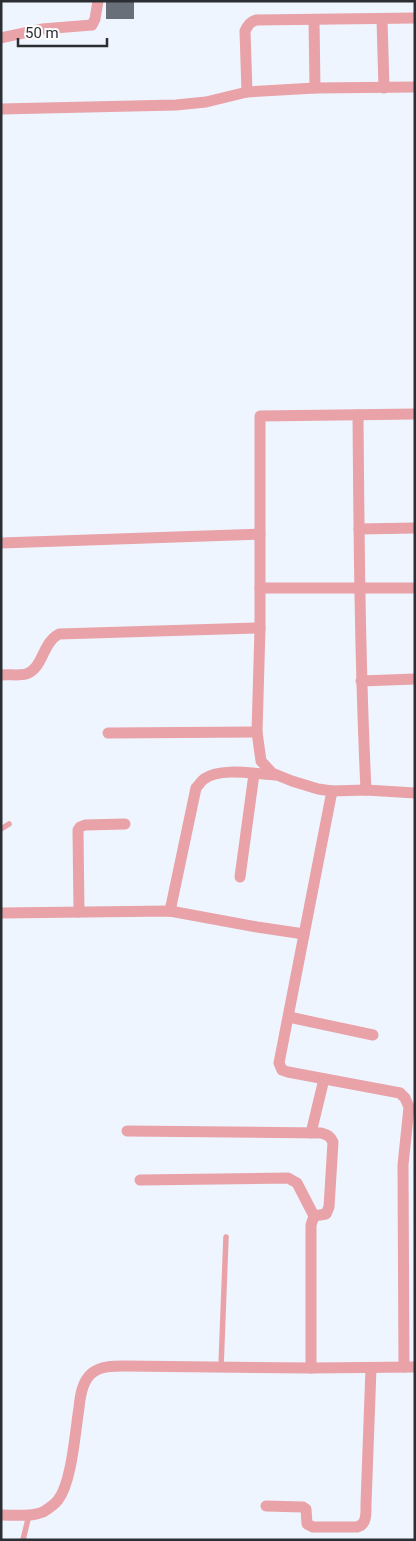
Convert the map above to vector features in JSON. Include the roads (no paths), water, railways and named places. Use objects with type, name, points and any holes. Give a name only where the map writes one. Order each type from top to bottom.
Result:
[{"type":"street","points":[[1,38],[42,29],[92,25],[96,19],[98,1]]},
{"type":"street","points":[[246,92],[245,31],[247,26],[256,20],[415,18]]},
{"type":"street","points":[[382,19],[384,88]]},
{"type":"street","points":[[314,20],[315,88]]},
{"type":"street","points":[[1,109],[176,105],[206,102],[246,92],[315,88],[415,88]]},
{"type":"street","points":[[276,775],[265,767],[261,761],[258,732],[260,416],[415,414]]},
{"type":"street","points":[[358,415],[359,588],[366,790]]},
{"type":"street","points":[[359,529],[415,528]]},
{"type":"street","points":[[1,543],[260,534]]},
{"type":"street","points":[[260,588],[415,588]]},
{"type":"street","points":[[1,674],[19,675],[27,674],[34,670],[50,639],[59,634],[260,628]]},
{"type":"street","points":[[361,681],[415,680]]},
{"type":"street","points":[[108,733],[258,732]]},
{"type":"street","points":[[170,911],[196,788],[202,780],[209,776],[223,772],[276,775],[318,789],[332,791],[366,790],[415,793]]},
{"type":"street","points":[[240,877],[254,774]]},
{"type":"street","points":[[1,1515],[41,1513],[51,1508],[58,1500],[63,1491],[70,1468],[80,1400],[85,1382],[90,1374],[96,1370],[106,1367],[124,1366],[221,1368],[409,1367],[403,1166],[409,1107],[405,1098],[400,1093],[288,1072],[282,1070],[279,1062],[332,791]]},
{"type":"street","points":[[79,912],[78,830],[84,825],[125,824]]},
{"type":"street","points":[[1,913],[170,911],[304,934]]},
{"type":"street","points":[[289,1017],[373,1035]]},
{"type":"street","points":[[311,1133],[324,1079]]},
{"type":"street","points":[[126,1131],[311,1133],[328,1135],[333,1142],[329,1207],[326,1214],[314,1216]]},
{"type":"street","points":[[140,1180],[288,1178],[297,1183],[314,1216],[311,1225],[312,1368]]},
{"type":"street","points":[[266,1506],[303,1507],[306,1509],[307,1524],[313,1527],[357,1527],[364,1523],[371,1368]]},
{"type":"lane","points":[[1,828],[9,824]]},
{"type":"lane","points":[[221,1368],[226,1237]]},
{"type":"lane","points":[[23,1540],[29,1515]]}]
